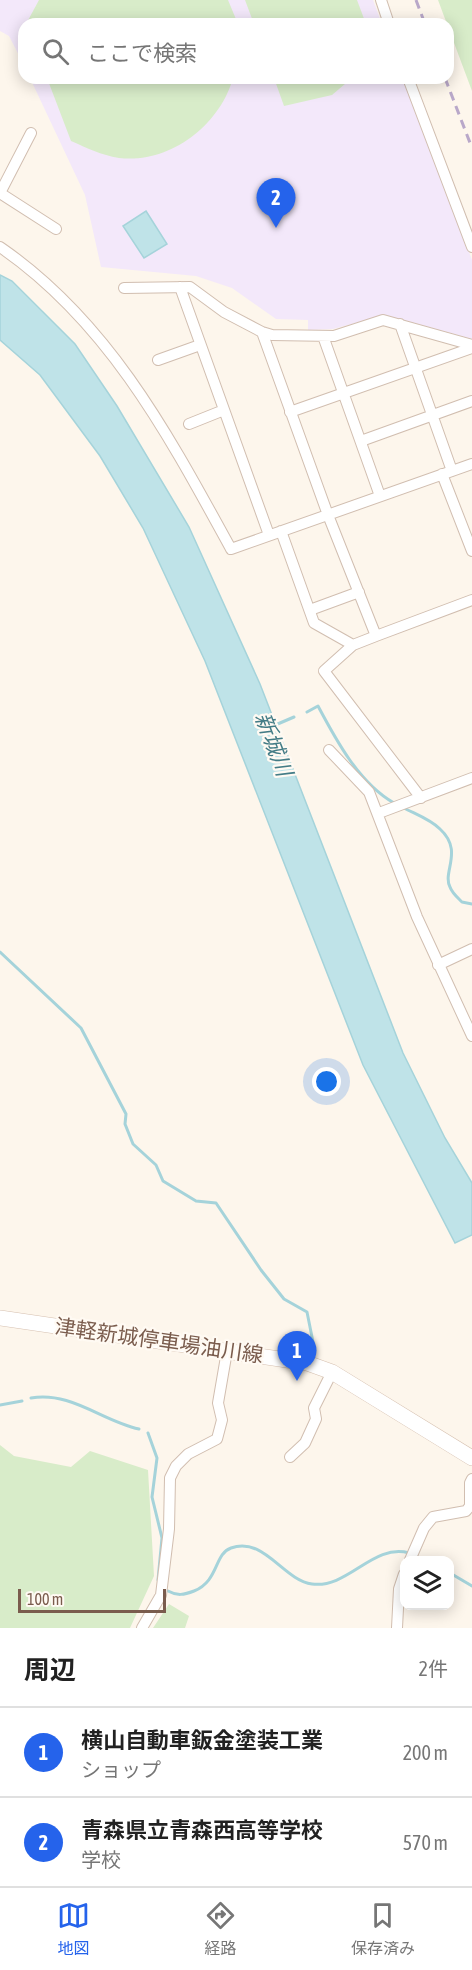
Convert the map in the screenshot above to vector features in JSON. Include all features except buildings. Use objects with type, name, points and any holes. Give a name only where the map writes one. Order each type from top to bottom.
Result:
[{"type":"main road","name":"津軽新城停車場油川線","points":[[0,1318],[307,1363],[332,1372],[472,1458]]},
{"type":"street","points":[[381,0],[387,18]]},
{"type":"street","points":[[410,84],[472,247]]},
{"type":"street","points":[[31,134],[0,193],[56,229]]},
{"type":"street","points":[[0,247],[55,291],[99,337],[130,377],[151,407],[231,549],[472,464]]},
{"type":"street","points":[[180,287],[269,535]]},
{"type":"street","points":[[124,288],[190,287],[224,312],[262,332],[334,336],[384,320],[472,346]]},
{"type":"street","points":[[400,324],[432,416],[447,473],[472,551]]},
{"type":"street","points":[[262,332],[328,515],[376,636]]},
{"type":"street","points":[[323,336],[380,496]]},
{"type":"street","points":[[158,360],[200,345]]},
{"type":"street","points":[[290,412],[472,346]]},
{"type":"street","points":[[361,441],[472,401]]},
{"type":"street","points":[[189,424],[224,410]]},
{"type":"street","points":[[281,531],[315,623],[353,645]]},
{"type":"street","points":[[310,610],[359,592]]},
{"type":"street","points":[[421,798],[324,671],[353,645],[472,600]]},
{"type":"street","points":[[329,750],[369,792],[380,813],[417,917],[438,965],[468,1015],[472,1036]]},
{"type":"street","points":[[380,813],[472,778]]},
{"type":"street","points":[[438,965],[472,949]]},
{"type":"street","points":[[142,1628],[161,1595],[169,1529],[170,1478],[176,1466],[188,1454],[217,1439],[222,1420],[218,1403],[227,1351]]},
{"type":"street","points":[[290,1456],[305,1443],[316,1419],[314,1408],[332,1372]]},
{"type":"street","points":[[412,1556],[424,1528],[433,1517],[466,1511],[470,1506],[472,1479]]},
{"type":"street","points":[[397,1628],[400,1586]]},
{"type":"shaded area","points":[[0,0],[373,0],[380,18],[18,18],[18,53],[9,36],[0,31]]},
{"type":"shaded area","points":[[33,84],[405,84],[472,260],[472,339],[385,315],[333,329],[308,330],[308,320],[276,319],[232,288],[196,276],[101,267],[85,195]]},
{"type":"green space","points":[[39,0],[228,0],[236,18],[29,18]]},
{"type":"green space","points":[[245,0],[357,0],[364,18],[252,18]]},
{"type":"green space","points":[[438,0],[472,0],[472,91],[454,43],[454,18],[445,18]]},
{"type":"green space","points":[[49,84],[231,84],[217,111],[205,126],[174,148],[156,155],[138,158],[112,157],[71,141]]},
{"type":"green space","points":[[276,84],[345,84],[332,95],[284,106]]},
{"type":"green space","points":[[0,1445],[14,1456],[71,1467],[90,1451],[148,1470],[154,1576],[130,1628],[0,1628]]},
{"type":"green space","points":[[169,1604],[189,1616],[185,1628],[153,1628]]},
{"type":"water","points":[[146,211],[167,244],[144,258],[123,226]]},
{"type":"water","name":"新城川","points":[[0,275],[12,281],[75,344],[117,406],[189,527],[260,684],[403,1053],[445,1138],[472,1183],[472,1235],[455,1243],[363,1065],[205,661],[143,528],[100,456],[40,375],[0,340]]},
{"type":"waterway","points":[[307,712],[318,706],[359,772],[381,794],[394,803]]},
{"type":"waterway","name":"新城川","points":[[273,726],[294,717]]},
{"type":"waterway","points":[[402,807],[432,822],[447,837],[452,853],[448,875],[450,887],[462,902],[472,904]]},
{"type":"waterway","points":[[0,952],[81,1028],[126,1114],[125,1124],[133,1144],[156,1165],[163,1181],[196,1201],[216,1203],[261,1270],[284,1299],[307,1312],[313,1342],[311,1348]]},
{"type":"waterway","points":[[31,1398],[60,1399],[139,1429]]},
{"type":"waterway","points":[[0,1405],[22,1401]]},
{"type":"waterway","points":[[148,1433],[157,1458],[152,1497],[162,1538],[158,1580]]},
{"type":"waterway","points":[[168,1591],[174,1594],[184,1594],[202,1587],[226,1551],[243,1546],[254,1548],[292,1575],[312,1584],[325,1584],[337,1580],[384,1554],[409,1553]]},
{"type":"waterway","points":[[454,1575],[472,1586]]},
{"type":"railway","points":[[416,0],[423,18]]},
{"type":"railway","points":[[447,84],[472,148]]},
{"type":"place","name":"青森県立青森西高等学校","points":[[276,228]]},
{"type":"place","name":"横山自動車鈑金塗装工業","points":[[297,1381]]}]
